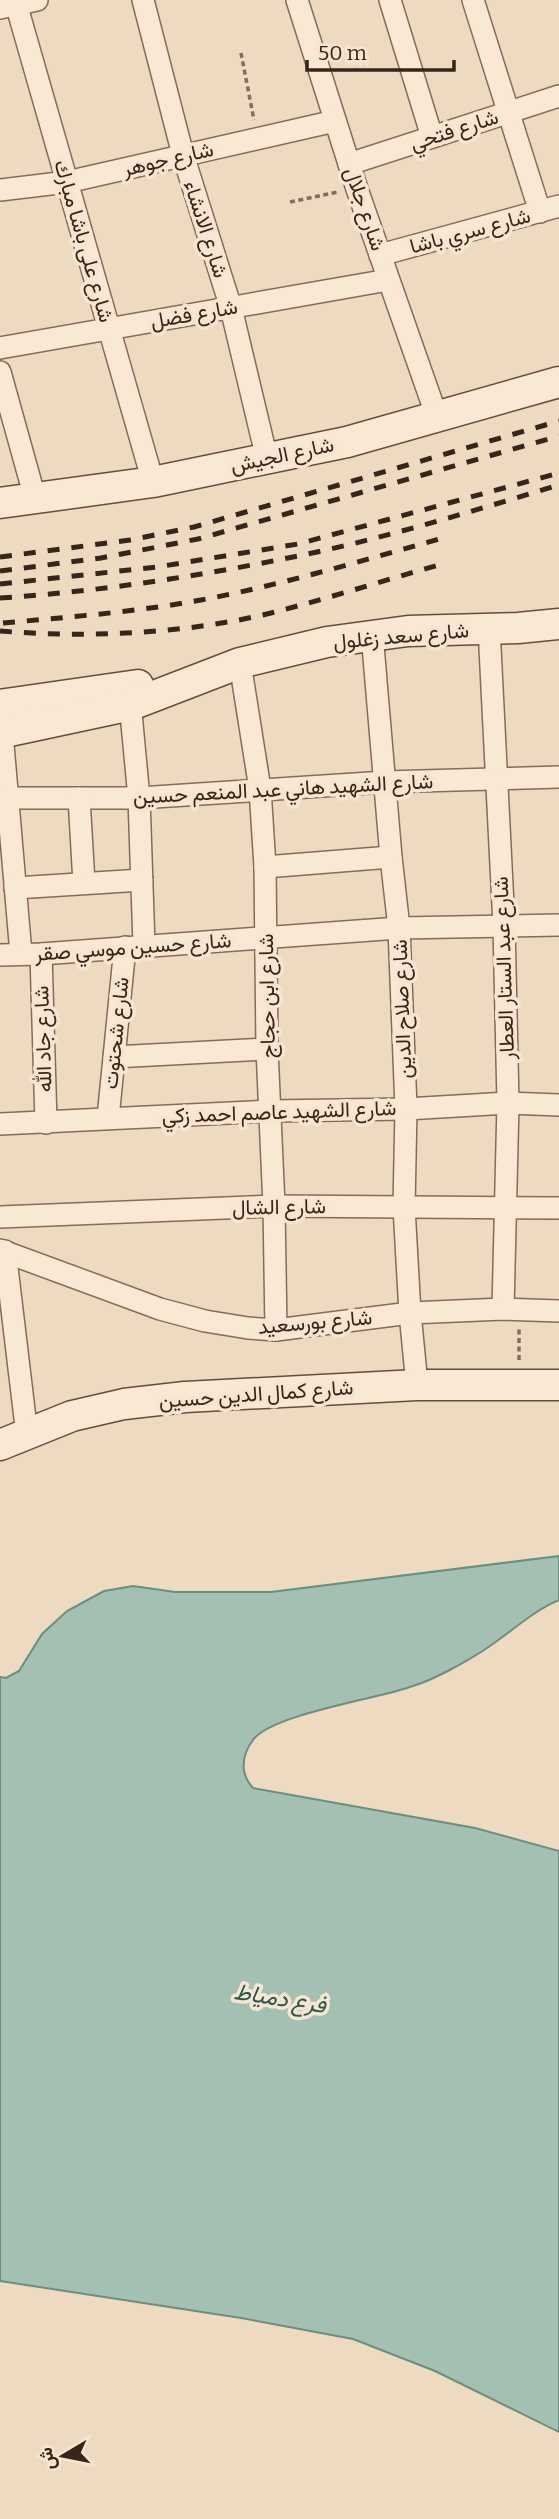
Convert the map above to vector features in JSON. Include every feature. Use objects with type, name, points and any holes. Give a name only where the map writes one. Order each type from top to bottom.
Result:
[{"type":"main road","name":"شارع الجيش","points":[[0,503],[153,482],[347,442],[559,382]]},
{"type":"main road","name":"شارع سعد زغلول","points":[[1,724],[130,696],[240,663],[327,642],[372,634],[559,624]]},
{"type":"main road","points":[[518,628],[559,640]]},
{"type":"main road","points":[[519,1385],[534,1381],[559,1368]]},
{"type":"main road","name":"شارع كمال الدين حسين","points":[[13,1440],[72,1416],[136,1403],[260,1391],[417,1385],[559,1385]]},
{"type":"street","points":[[10,4],[37,0]]},
{"type":"street","name":"شارع الانشاء","points":[[143,0],[183,155],[231,308],[267,459]]},
{"type":"street","name":"شارع جلال","points":[[297,0],[357,189],[437,417]]},
{"type":"street","points":[[390,0],[432,137]]},
{"type":"street","points":[[473,0],[508,113],[550,209]]},
{"type":"street","name":"شارع على باشا مبارك","points":[[10,4],[67,182],[153,482]]},
{"type":"street","name":"شارع فتحي","points":[[349,164],[559,96]]},
{"type":"street","name":"شارع جوهر","points":[[0,190],[67,182],[335,121]]},
{"type":"street","name":"شارع سري باشا","points":[[380,255],[550,209]]},
{"type":"street","name":"شارع فضل","points":[[0,348],[388,280]]},
{"type":"street","points":[[0,372],[35,498]]},
{"type":"street","name":"شارع عبد الستار العطار","points":[[489,628],[504,925],[508,1103],[506,1207],[511,1309]]},
{"type":"street","name":"شارع صلاح الدين","points":[[372,634],[399,928],[406,1109],[404,1207],[417,1385]]},
{"type":"street","name":"شارع ابن حجاج","points":[[240,663],[260,789],[265,867],[267,1049],[276,1330]]},
{"type":"street","name":"شارع شحتوت","points":[[108,1118],[114,1057],[134,946],[142,880],[139,798],[130,696]]},
{"type":"street","name":"شارع جاد الله","points":[[1,724],[8,798],[6,858],[15,888],[21,954],[46,1123]]},
{"type":"street","name":"شارع الشهيد هاني عبد المنعم حسين","points":[[8,798],[139,798],[385,782],[559,777]]},
{"type":"street","points":[[79,798],[84,883]]},
{"type":"street","points":[[265,867],[391,857]]},
{"type":"street","points":[[15,888],[142,880]]},
{"type":"street","name":"شارع حسين موسي صقر","points":[[21,954],[399,928],[559,925]]},
{"type":"street","points":[[114,1057],[267,1049]]},
{"type":"street","name":"شارع الشهيد عاصم احمد زكي","points":[[0,1124],[270,1111],[406,1109],[508,1103],[559,1105]]},
{"type":"street","name":"شارع الشال","points":[[0,1217],[274,1206],[559,1208]]},
{"type":"street","points":[[2,1250],[13,1440]]},
{"type":"street","name":"شارع بورسعيد","points":[[2,1250],[160,1309],[205,1321],[248,1328],[276,1330],[410,1313],[511,1309],[559,1311]]},
{"type":"path","points":[[241,53],[258,138]]},
{"type":"path","points":[[290,202],[357,189]]},
{"type":"path","points":[[511,1309],[519,1385]]},
{"type":"water","name":"فرع دمياط","points":[[559,1556],[559,1600],[484,1650],[421,1683],[303,1715],[264,1731],[253,1740],[246,1752],[244,1771],[253,1788],[475,1828],[559,1851],[559,2432],[435,2371],[353,2339],[241,2318],[0,2281],[0,1677],[6,1678],[19,1671],[42,1634],[67,1611],[104,1591],[133,1586],[175,1592],[271,1592]]},
{"type":"railway","points":[[0,557],[130,540],[194,527],[559,421]]},
{"type":"railway","points":[[0,571],[101,558],[198,539],[559,436]]},
{"type":"railway","points":[[0,584],[157,567],[298,544],[559,473]]},
{"type":"railway","points":[[0,598],[119,586],[278,560],[409,529],[559,485]]},
{"type":"railway","points":[[3,623],[127,611],[201,600],[291,580],[439,539]]},
{"type":"railway","points":[[0,631],[102,634],[205,626],[271,613],[446,563]]}]
